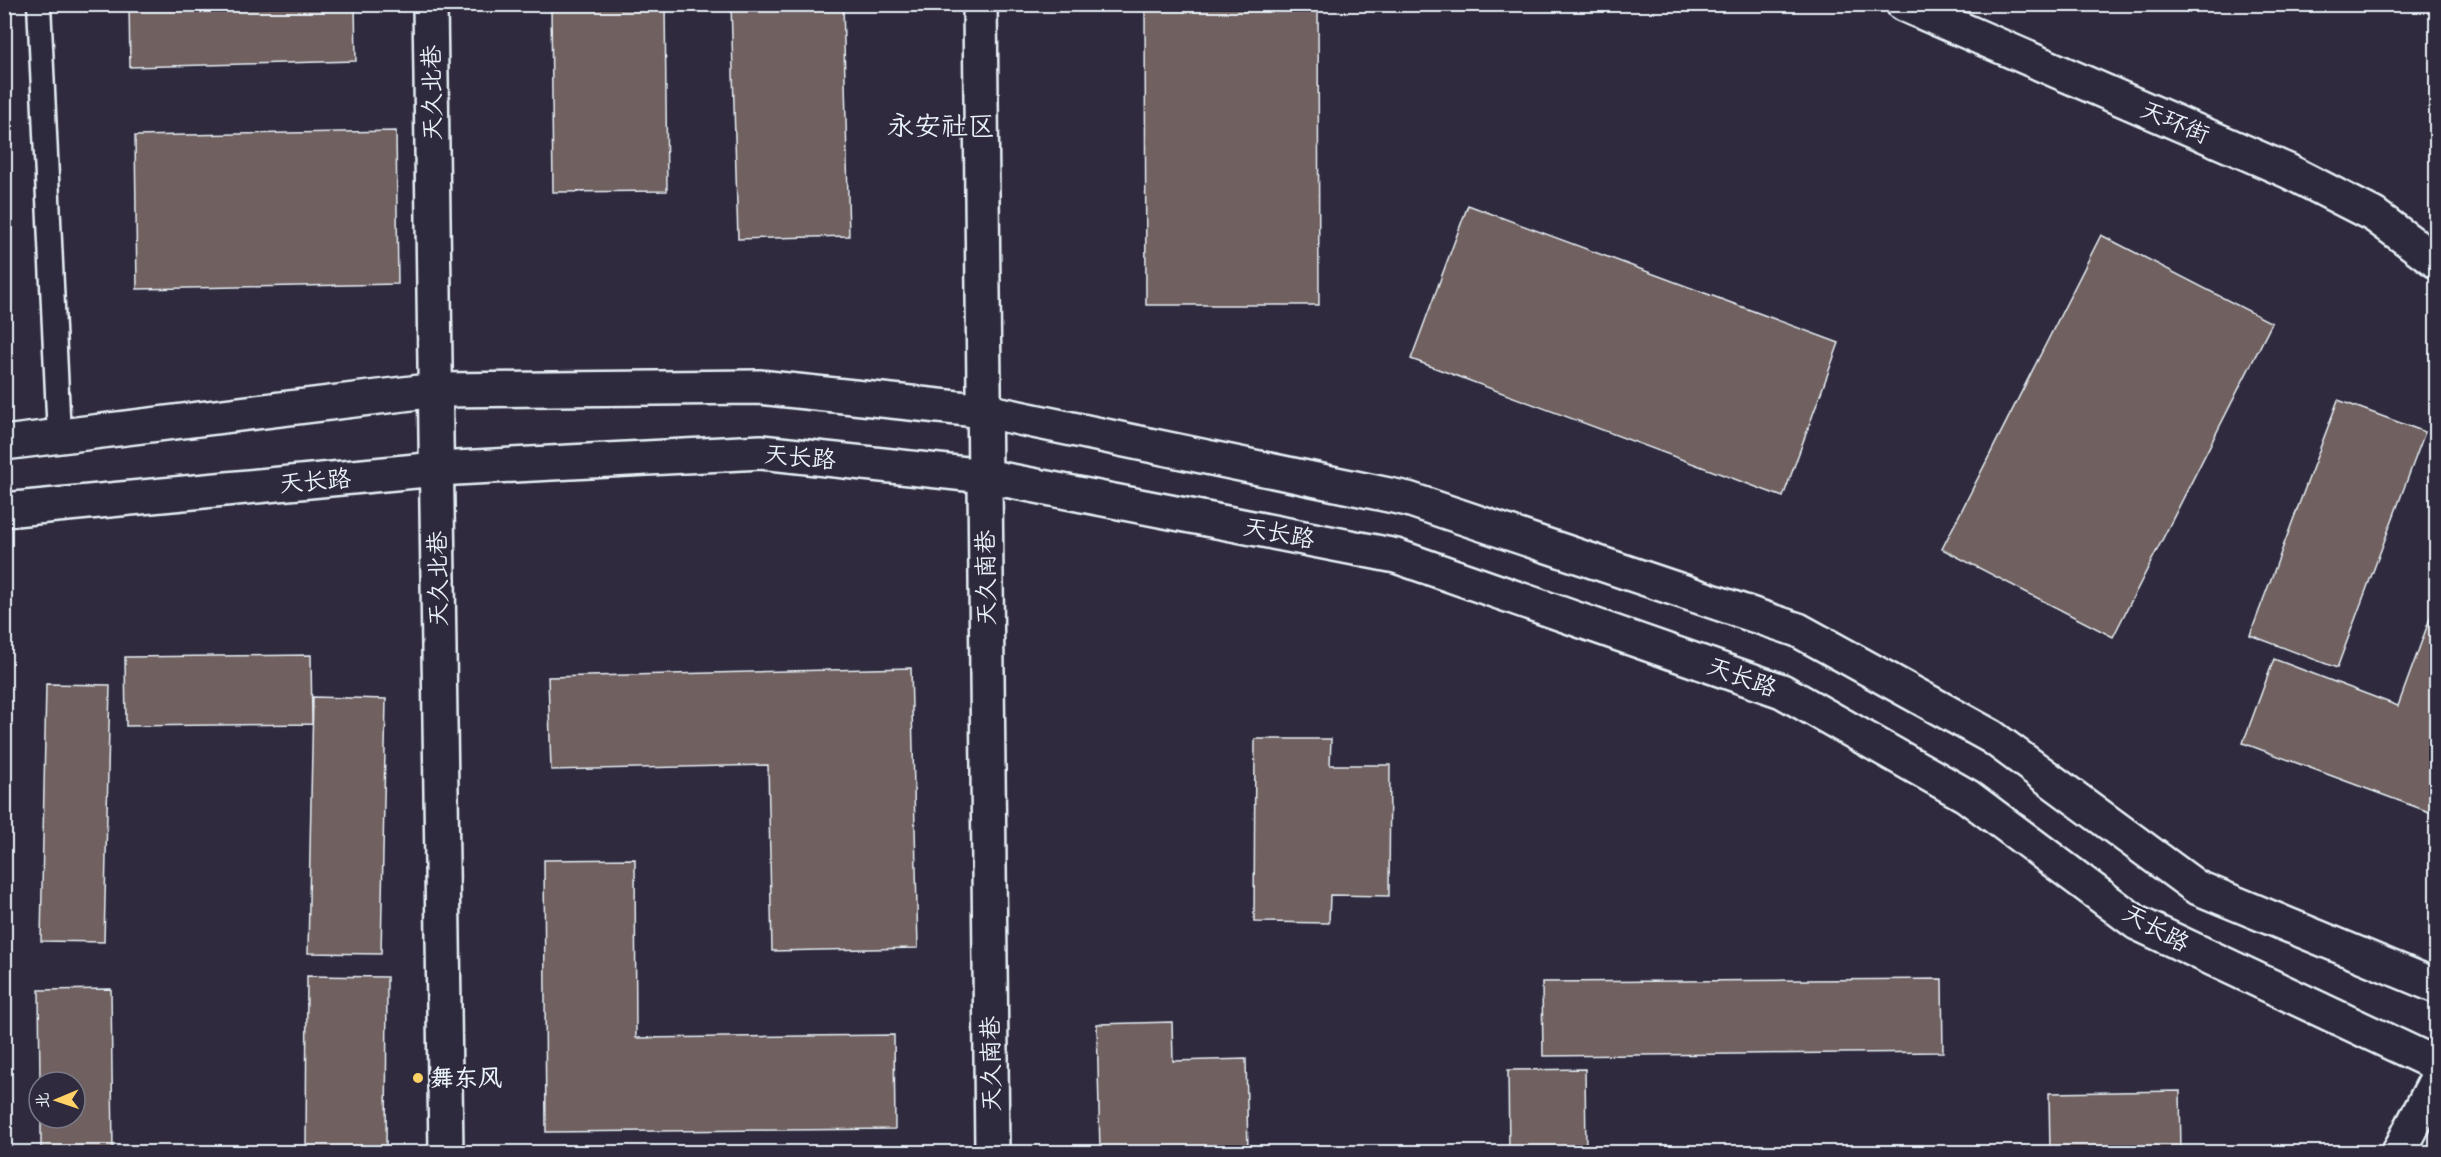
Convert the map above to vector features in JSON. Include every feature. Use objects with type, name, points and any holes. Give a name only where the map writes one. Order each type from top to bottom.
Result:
[{"type":"street","name":"天久北巷","points":[[430,4],[446,1152]]},
{"type":"street","name":"天久南巷","points":[[981,4],[992,1152]]},
{"type":"street","name":"天环街","points":[[1903,4],[2288,171],[2374,215],[2436,261]]},
{"type":"street","points":[[4,443],[436,390],[759,387],[986,411],[1408,499],[1798,630],[1992,737],[2196,887],[2436,986]]},
{"type":"street","name":"天长路","points":[[4,510],[437,469],[761,452],[985,476],[1396,556],[1782,691],[1967,796],[2137,923],[2436,1064]]},
{"type":"street","points":[[2398,1152],[2436,1080]]},
{"type":"lane","points":[[39,4],[59,436]]},
{"type":"building","points":[[129,4],[355,4],[356,61],[130,67]]},
{"type":"building","points":[[551,4],[665,4],[667,191],[553,192]]},
{"type":"building","points":[[731,4],[843,4],[849,236],[738,239]]},
{"type":"building","points":[[1145,4],[1318,4],[1319,305],[1146,305]]},
{"type":"building","points":[[396,131],[398,284],[137,289],[135,136]]},
{"type":"building","points":[[1468,205],[1839,343],[1783,497],[1411,359]]},
{"type":"building","points":[[2101,235],[2272,323],[2113,637],[1942,549]]},
{"type":"building","points":[[2338,400],[2425,432],[2337,668],[2250,635]]},
{"type":"building","points":[[2436,602],[2436,801],[2432,813],[2243,743],[2274,659],[2398,706]]},
{"type":"building","points":[[311,655],[312,724],[126,726],[125,657]]},
{"type":"building","points":[[911,668],[918,948],[772,951],[768,765],[551,770],[548,677]]},
{"type":"building","points":[[46,684],[110,685],[104,942],[41,941]]},
{"type":"building","points":[[313,697],[386,699],[381,954],[308,953]]},
{"type":"building","points":[[1255,739],[1331,739],[1330,765],[1390,765],[1389,896],[1330,895],[1329,923],[1254,922]]},
{"type":"building","points":[[635,859],[636,1038],[894,1035],[895,1129],[546,1132],[544,860]]},
{"type":"building","points":[[307,976],[387,977],[386,1152],[306,1152]]},
{"type":"building","points":[[1942,979],[1943,1052],[1543,1056],[1542,982]]},
{"type":"building","points":[[111,989],[113,1152],[41,1152],[41,1130],[87,1130],[87,1070],[40,1070],[39,990]]},
{"type":"building","points":[[1172,1022],[1173,1061],[1246,1059],[1248,1152],[1100,1152],[1097,1024]]},
{"type":"building","points":[[1585,1069],[1586,1152],[1509,1152],[1508,1070]]},
{"type":"building","points":[[2180,1091],[2181,1152],[2050,1152],[2049,1093]]},
{"type":"place","name":"舞东风","points":[[418,1078]]},
{"type":"district","name":"永安社区","points":[[941,126]]}]
